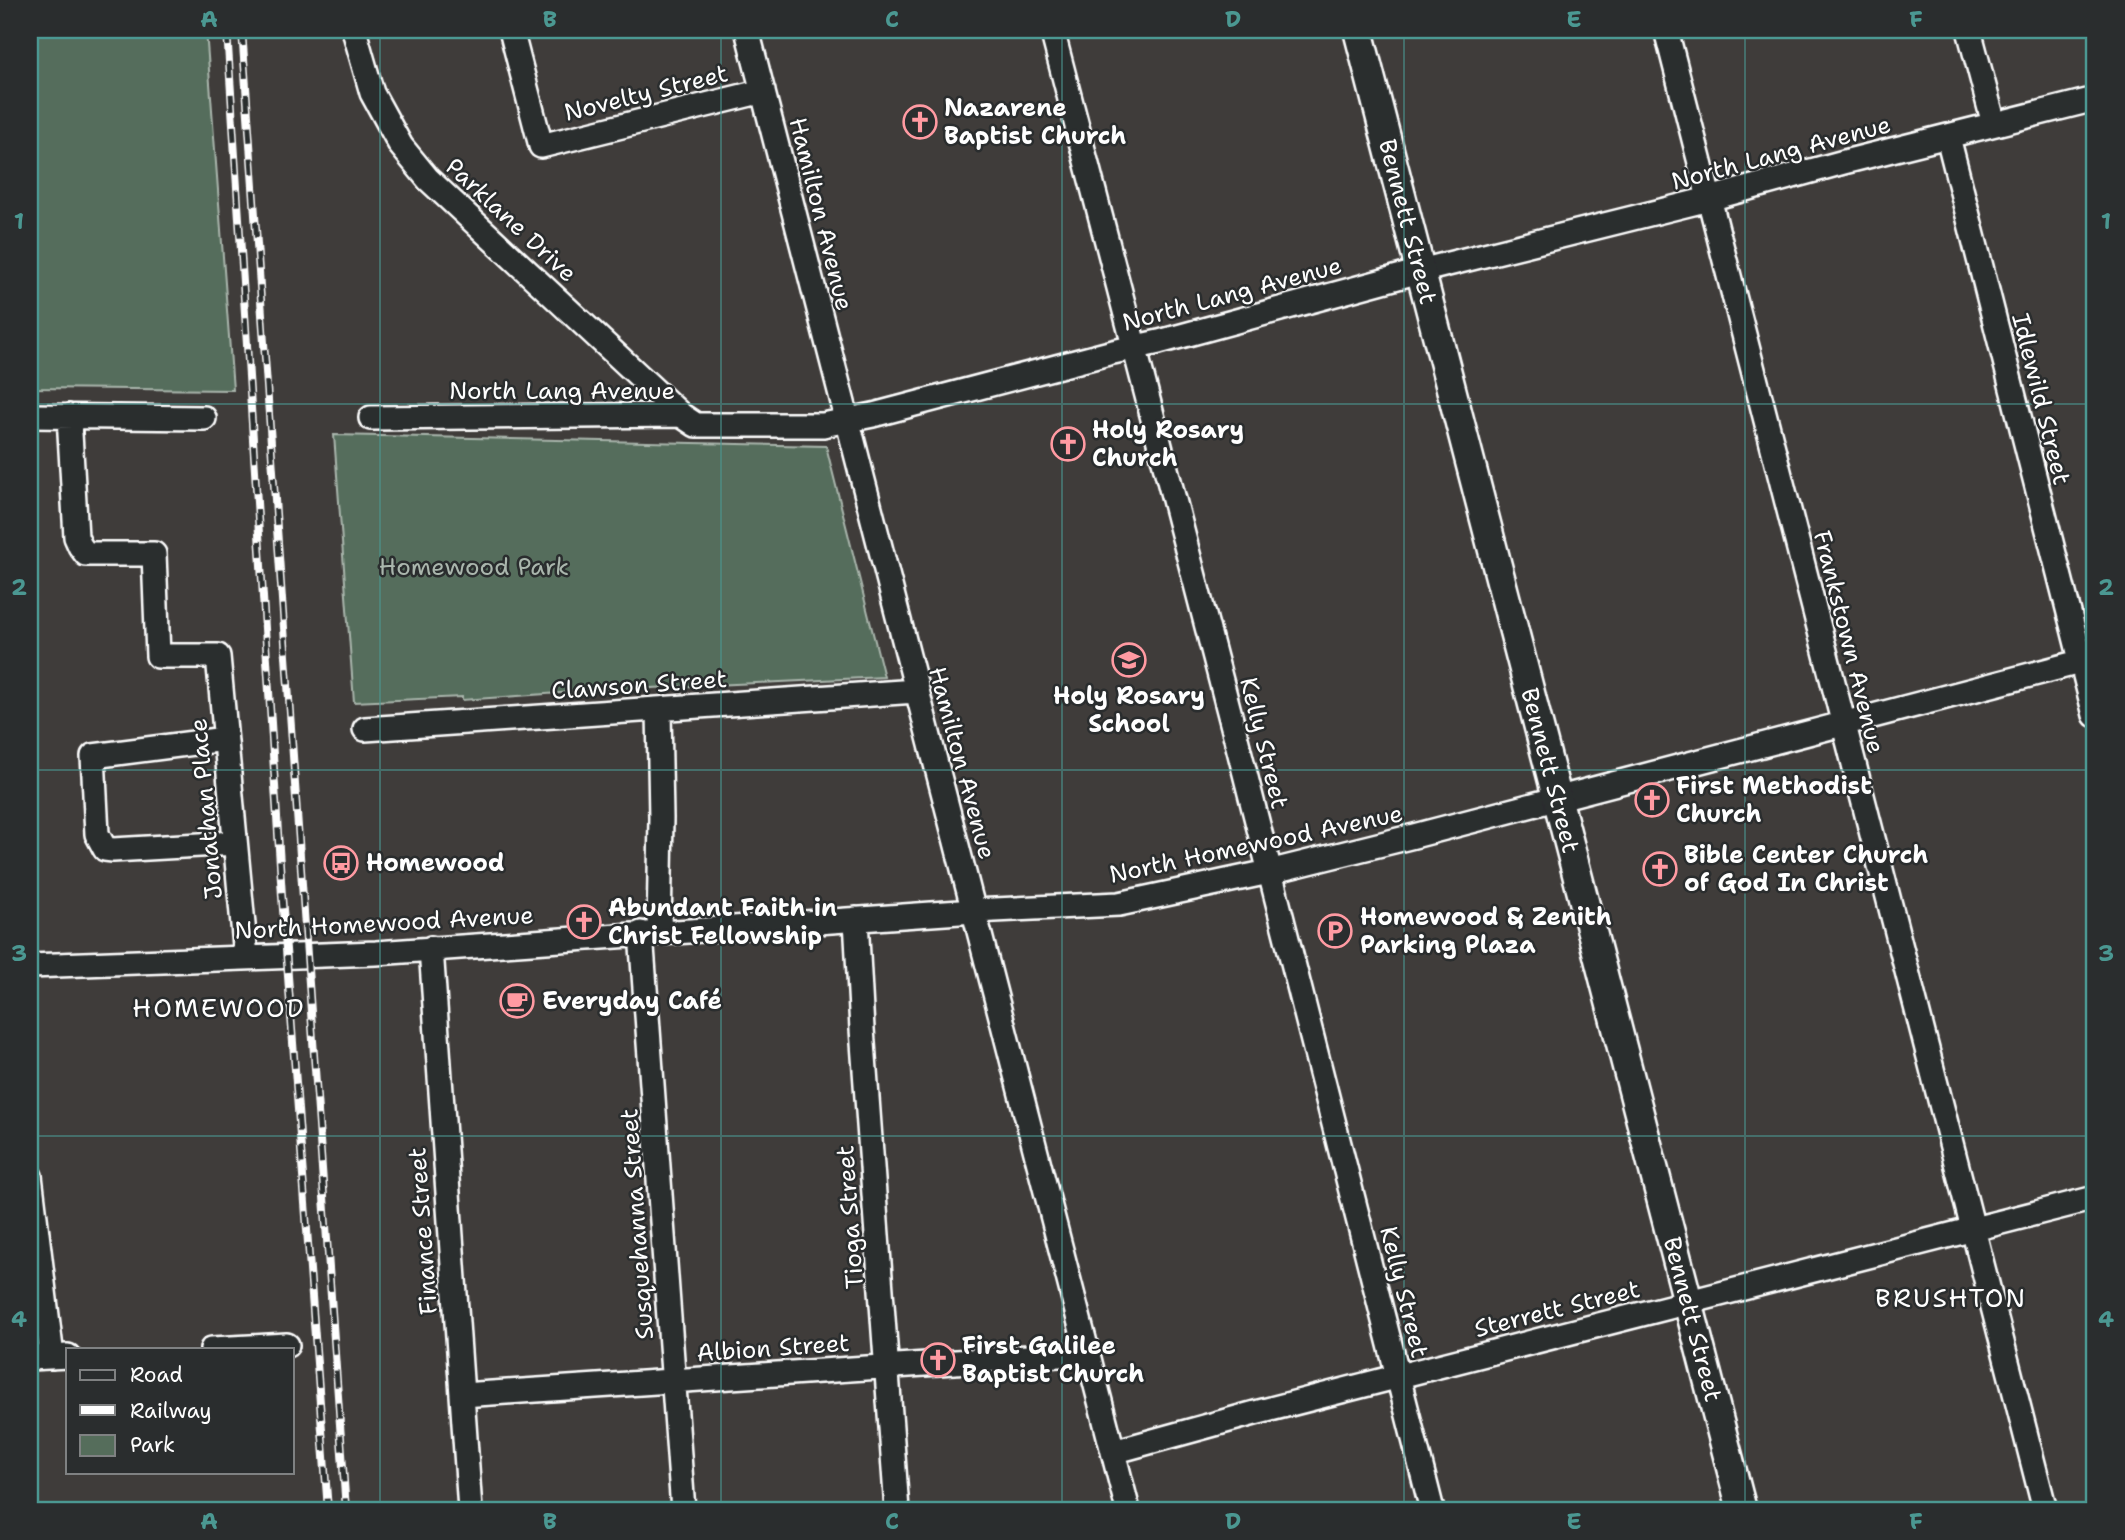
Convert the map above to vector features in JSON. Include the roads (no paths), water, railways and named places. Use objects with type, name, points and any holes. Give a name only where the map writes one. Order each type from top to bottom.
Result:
[{"type":"main road","name":"Bennett Street","points":[[1358,30],[1742,1510]]},
{"type":"street","name":"Parklane Drive","points":[[354,30],[372,93],[401,146],[428,179],[681,415]]},
{"type":"street","name":"Novelty Street","points":[[511,30],[541,146],[763,91]]},
{"type":"street","name":"Hamilton Avenue","points":[[747,30],[1128,1510]]},
{"type":"street","name":"Kelly Street","points":[[1052,30],[1228,707],[1432,1510]]},
{"type":"street","name":"Frankstown Avenue","points":[[1666,30],[2045,1510]]},
{"type":"street","points":[[1969,30],[1994,124]]},
{"type":"street","name":"North Lang Avenue","points":[[371,418],[681,415],[696,425],[823,425],[1134,348],[1420,271],[2095,99]]},
{"type":"street","name":"Idlewild Street","points":[[1948,137],[2089,660],[2095,715]]},
{"type":"street","points":[[30,416],[204,418]]},
{"type":"street","name":"Jonathan Place","points":[[69,416],[76,537],[80,546],[86,554],[154,554],[158,656],[218,656],[246,957]]},
{"type":"street","name":"North Homewood Avenue","points":[[30,966],[376,953],[974,911],[1119,904],[1269,872],[1414,836],[2089,660]]},
{"type":"street","name":"Clawson Street","points":[[365,729],[916,691]]},
{"type":"street","name":"Susquehanna Street","points":[[659,710],[661,818],[650,933],[683,1510]]},
{"type":"street","points":[[225,739],[93,756],[97,834],[105,849],[113,850],[235,843]]},
{"type":"street","name":"Tioga Street","points":[[856,919],[897,1510]]},
{"type":"street","name":"Finance Street","points":[[431,948],[470,1510]]},
{"type":"street","points":[[30,1176],[50,1357]]},
{"type":"street","name":"Sterrett Street","points":[[1113,1452],[2095,1198]]},
{"type":"street","points":[[237,1348],[287,1346]]},
{"type":"street","name":"Albion Street","points":[[462,1395],[1088,1353]]},
{"type":"railway","points":[[227,30],[282,896],[328,1510]]},
{"type":"railway","points":[[242,30],[346,1510]]},
{"type":"place","name":"Nazarene Baptist Church","points":[[920,122]]},
{"type":"place","name":"Holy Rosary Church","points":[[1068,444]]},
{"type":"place","name":"Holy Rosary School","points":[[1129,660]]},
{"type":"place","name":"First Methodist Church","points":[[1652,800]]},
{"type":"place","name":"Homewood","points":[[341,863]]},
{"type":"place","name":"Bible Center Church of God In Christ","points":[[1660,869]]},
{"type":"place","name":"Abundant Faith in Christ Fellowship","points":[[584,922]]},
{"type":"place","name":"Homewood & Zenith Parking Plaza","points":[[1335,931]]},
{"type":"place","name":"Everyday Café","points":[[517,1001]]},
{"type":"place","name":"First Galilee Baptist Church","points":[[938,1360]]},
{"type":"district","name":"HOMEWOOD","points":[[219,1008]]},
{"type":"district","name":"BRUSHTON","points":[[1951,1298]]},
{"type":"park label","name":"Homewood Park","points":[[474,567]]}]
